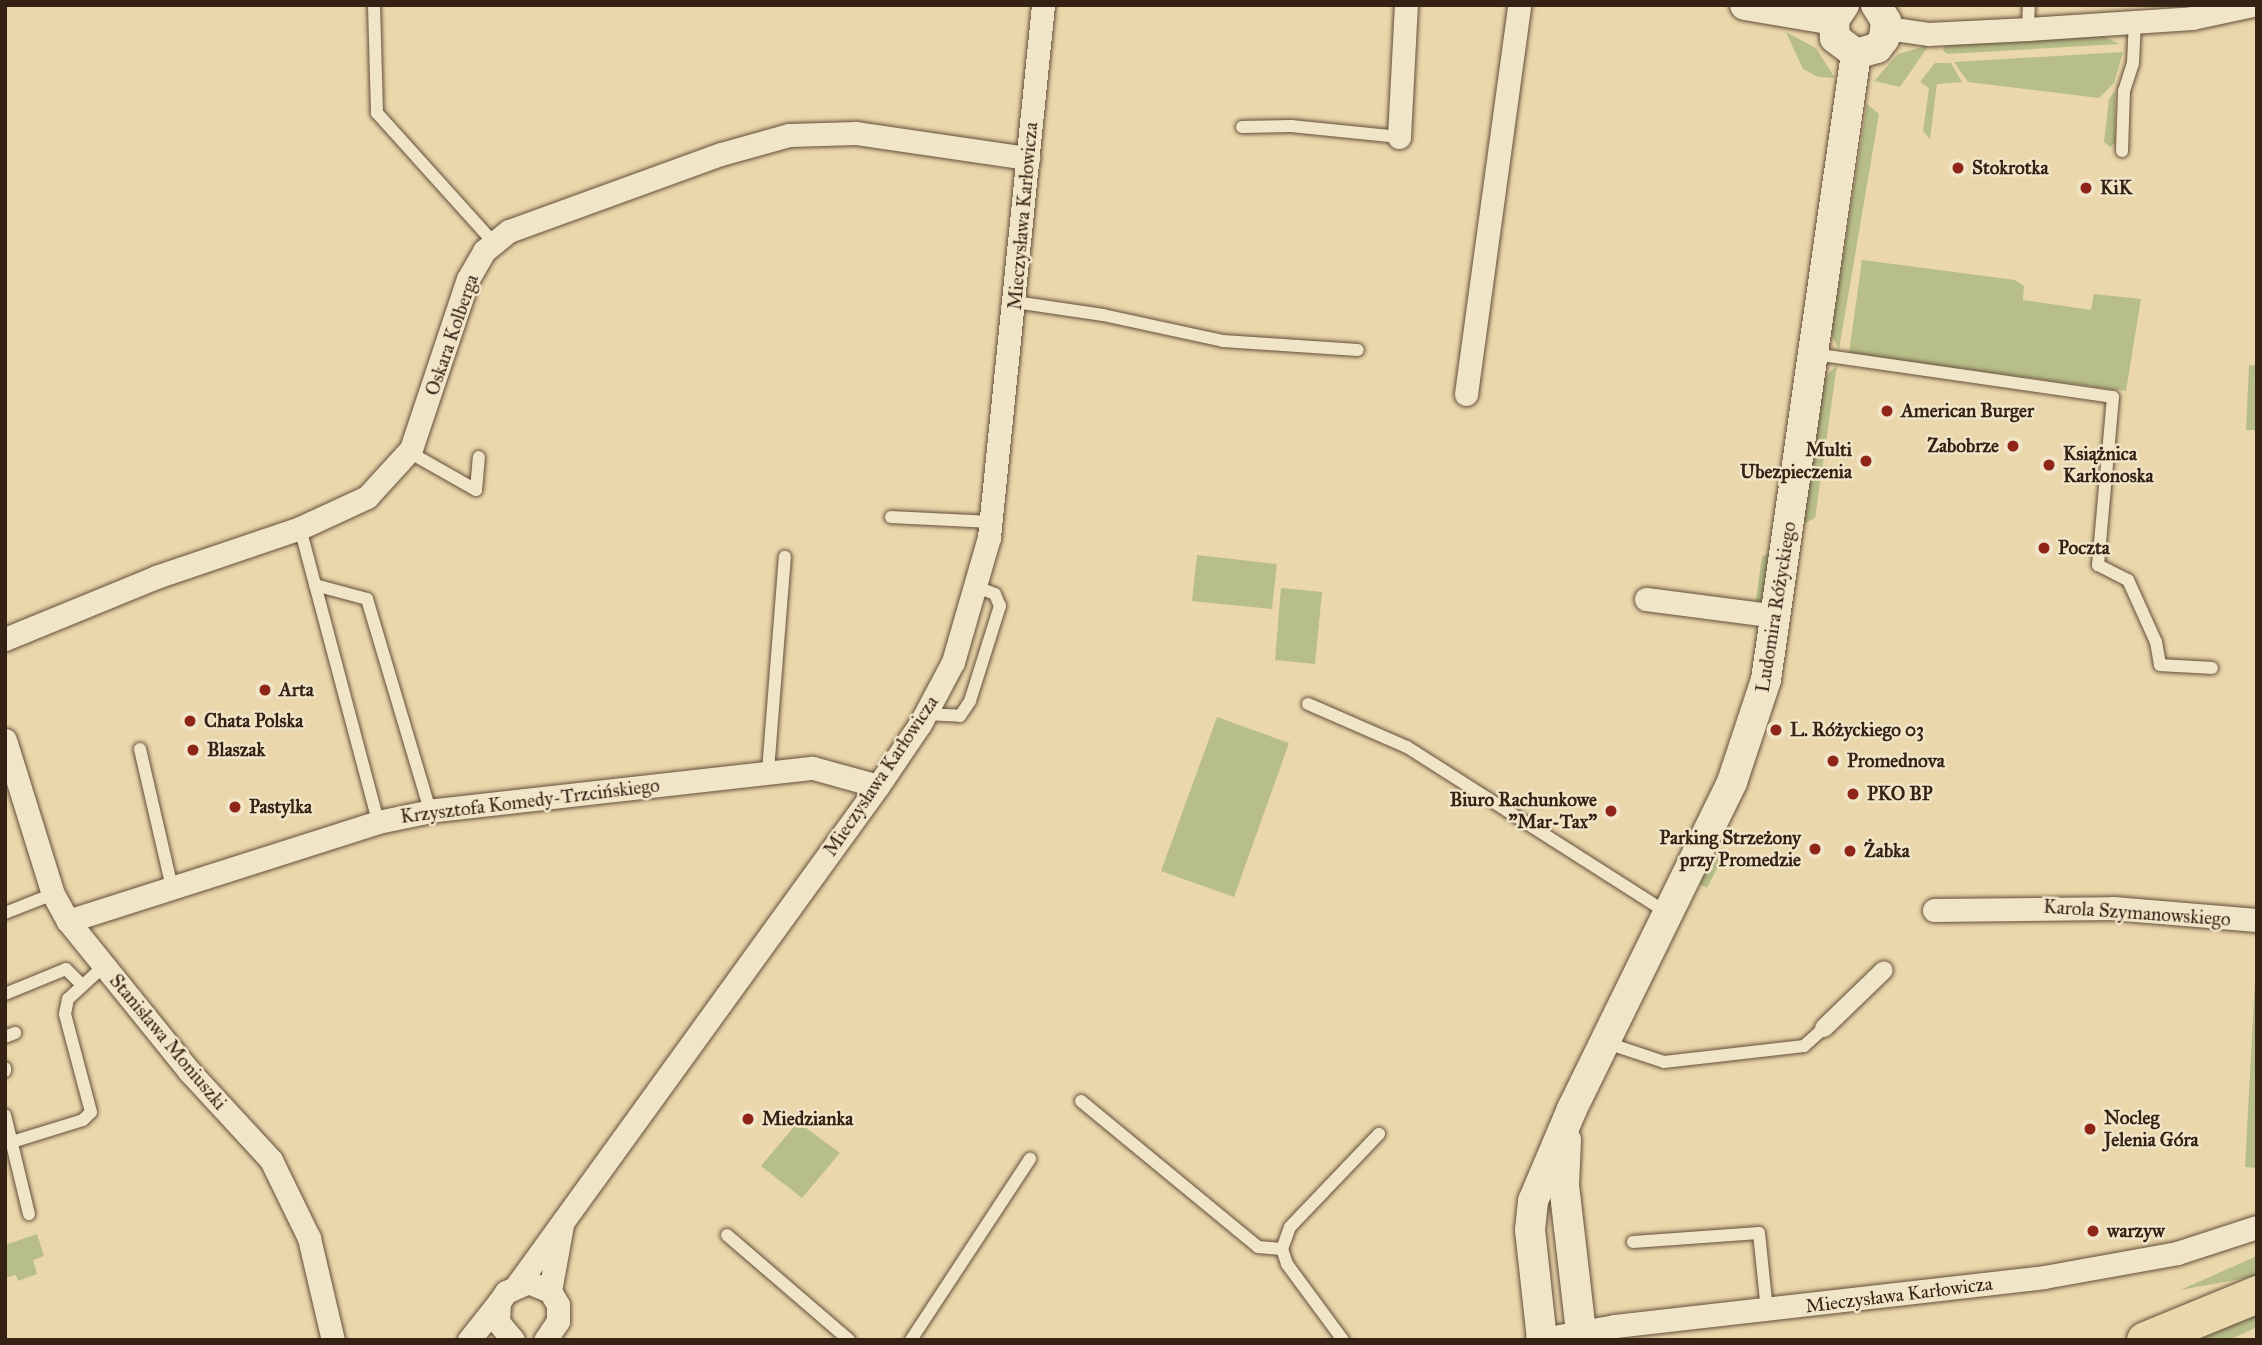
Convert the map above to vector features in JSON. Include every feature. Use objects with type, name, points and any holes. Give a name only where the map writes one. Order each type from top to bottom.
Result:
[{"type":"main road","points":[[2145,1340],[2257,1294]]},
{"type":"street","name":"Mieczysława Karłowicza","points":[[499,1302],[517,1284],[563,1222],[878,786],[926,713],[953,662],[977,587],[991,522],[1016,302],[1043,5]]},
{"type":"street","points":[[1399,137],[1406,5]]},
{"type":"street","points":[[1466,394],[1520,5]]},
{"type":"street","points":[[1745,5],[1839,13],[1835,38],[1856,54],[1877,48],[1881,17],[1928,34],[2135,21],[2253,5]]},
{"type":"street","name":"Ludomira Różyckiego","points":[[1540,1339],[1530,1230],[1533,1201],[1566,1122],[1668,913],[1750,736],[1777,616],[1856,54]]},
{"type":"street","name":"Oskara Kolberga","points":[[5,639],[156,577],[300,528],[367,497],[409,452],[461,296],[477,262],[493,243],[525,224],[732,150],[789,135],[856,133],[1028,158]]},
{"type":"street","points":[[1646,599],[1777,616]]},
{"type":"street","name":"Stanisława Moniuszki","points":[[5,740],[54,894],[68,920],[189,1071],[271,1160],[309,1238],[333,1340]]},
{"type":"street","name":"Krzysztofa Komedy-Trzcińskiego","points":[[68,920],[378,822],[430,811],[813,768],[878,786]]},
{"type":"street","name":"Karola Szymanowskiego","points":[[1934,910],[2113,908],[2257,920]]},
{"type":"street","points":[[1824,1028],[1884,970]]},
{"type":"street","name":"Ludomira Różyckiego","points":[[1566,1122],[1564,1185],[1581,1336]]},
{"type":"street","name":"Mieczysława Karłowicza","points":[[550,1291],[563,1222]]},
{"type":"street","name":"Mieczysława Karłowicza","points":[[1540,1339],[1581,1336],[2057,1274],[2176,1254],[2257,1227]]},
{"type":"street","points":[[517,1284],[540,1285],[550,1291],[558,1305],[556,1334]]},
{"type":"street","points":[[499,1302],[498,1322],[509,1339]]},
{"type":"street","points":[[469,1340],[499,1302]]},
{"type":"lane","points":[[374,5],[377,113],[384,125],[433,172],[493,243]]},
{"type":"lane","points":[[2028,29],[2029,5]]},
{"type":"lane","points":[[2122,151],[2124,92],[2133,63],[2135,21]]},
{"type":"lane","points":[[1242,127],[1291,126],[1399,137]]},
{"type":"lane","points":[[1016,302],[1103,315],[1223,341],[1358,350]]},
{"type":"lane","points":[[1814,354],[2113,397],[2098,565],[2128,580],[2156,642],[2160,665],[2212,668]]},
{"type":"lane","points":[[409,452],[476,491],[479,457]]},
{"type":"lane","points":[[891,517],[991,522]]},
{"type":"lane","points":[[300,528],[378,822]]},
{"type":"lane","points":[[768,771],[785,557]]},
{"type":"lane","points":[[315,585],[367,598],[430,811]]},
{"type":"lane","points":[[926,713],[960,716],[970,701],[1000,606],[995,594],[977,587]]},
{"type":"lane","points":[[1308,704],[1407,747],[1668,913]]},
{"type":"lane","points":[[139,749],[172,888]]},
{"type":"lane","points":[[5,913],[54,894]]},
{"type":"lane","points":[[12,1142],[83,1120],[91,1112],[65,1014],[68,999],[104,966]]},
{"type":"lane","points":[[5,994],[66,968],[82,985]]},
{"type":"lane","points":[[1604,1042],[1664,1062],[1804,1046],[1824,1028]]},
{"type":"lane","points":[[1081,1101],[1258,1247],[1282,1249]]},
{"type":"lane","points":[[5,1115],[29,1214]]},
{"type":"lane","points":[[1343,1340],[1287,1264],[1282,1249],[1290,1227],[1379,1134]]},
{"type":"lane","points":[[911,1340],[1030,1159]]},
{"type":"lane","points":[[1633,1242],[1759,1233],[1767,1311]]},
{"type":"lane","points":[[727,1235],[849,1340]]},
{"type":"green space","points":[[1786,32],[1816,48],[1835,78],[1818,77],[1803,69]]},
{"type":"green space","points":[[2103,36],[2119,44],[1947,54],[1943,50],[1945,44]]},
{"type":"green space","points":[[1929,45],[1900,87],[1874,81],[1898,54]]},
{"type":"green space","points":[[2123,52],[2114,83],[2099,98],[1968,82],[1954,62]]},
{"type":"green space","points":[[1935,63],[1951,63],[1962,82],[1937,84],[1930,139],[1923,131],[1929,88],[1920,82]]},
{"type":"green space","points":[[2115,91],[2115,143],[2110,147],[2104,142],[2109,99]]},
{"type":"green space","points":[[1867,104],[1879,114],[1839,349],[1831,334]]},
{"type":"green space","points":[[1862,260],[2015,280],[2024,286],[2023,300],[2091,310],[2094,294],[2141,299],[2126,391],[1849,353]]},
{"type":"green space","points":[[1837,365],[1815,518],[1803,524],[1824,378]]},
{"type":"green space","points":[[2249,365],[2257,366],[2257,430],[2246,430]]},
{"type":"green space","points":[[1773,550],[1762,602],[1755,606],[1762,557]]},
{"type":"green space","points":[[1197,555],[1277,564],[1272,609],[1192,601]]},
{"type":"green space","points":[[1281,588],[1322,592],[1315,664],[1275,660]]},
{"type":"green space","points":[[1217,717],[1289,743],[1234,897],[1161,871]]},
{"type":"green space","points":[[1713,854],[1722,859],[1707,888],[1698,883]]},
{"type":"green space","points":[[2257,962],[2257,1168],[2245,1167]]},
{"type":"green space","points":[[798,1122],[840,1153],[802,1198],[761,1166]]},
{"type":"green space","points":[[37,1234],[44,1256],[33,1260],[37,1274],[18,1281],[16,1275],[5,1278],[5,1245]]},
{"type":"green space","points":[[2257,1256],[2257,1276],[2180,1290]]},
{"type":"green space","points":[[2257,1305],[2257,1327],[2229,1340],[2176,1340]]},
{"type":"place","name":"Stokrotka","points":[[1958,168]]},
{"type":"place","name":"KiK","points":[[2086,188]]},
{"type":"place","name":"American Burger","points":[[1887,411]]},
{"type":"place","name":"Zabobrze","points":[[2013,446]]},
{"type":"place","name":"Multi Ubezpieczenia","points":[[1866,461]]},
{"type":"place","name":"Książnica Karkonoska","points":[[2049,465]]},
{"type":"place","name":"Poczta","points":[[2044,548]]},
{"type":"place","name":"Arta","points":[[265,690]]},
{"type":"place","name":"Chata Polska","points":[[190,721]]},
{"type":"place","name":"L. Różyckiego 03","points":[[1776,730]]},
{"type":"place","name":"Blaszak","points":[[193,750]]},
{"type":"place","name":"Promednova","points":[[1833,761]]},
{"type":"place","name":"PKO BP","points":[[1853,794]]},
{"type":"place","name":"Pastylka","points":[[235,807]]},
{"type":"place","name":"Biuro Rachunkowe \"Mar-Tax\"","points":[[1611,811]]},
{"type":"place","name":"Parking Strzeżony przy Promedzie","points":[[1815,849]]},
{"type":"place","name":"Żabka","points":[[1850,851]]},
{"type":"place","name":"Miedzianka","points":[[748,1119]]},
{"type":"place","name":"Nocleg Jelenia Góra","points":[[2090,1129]]},
{"type":"place","name":"warzyw","points":[[2093,1231]]}]
